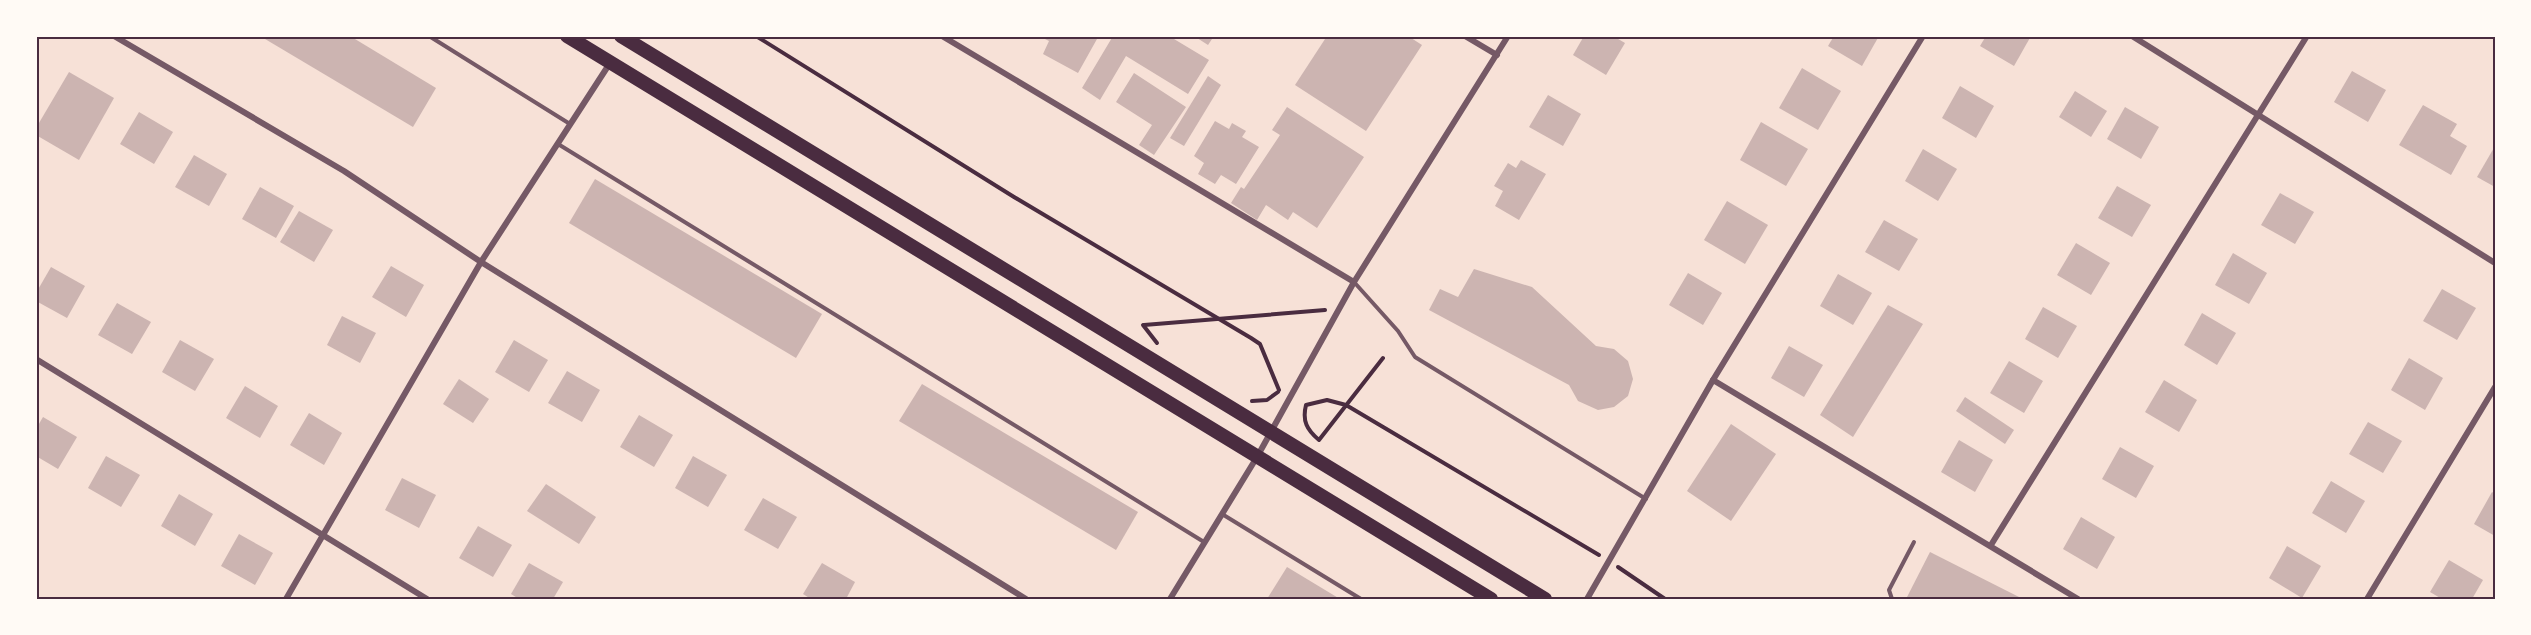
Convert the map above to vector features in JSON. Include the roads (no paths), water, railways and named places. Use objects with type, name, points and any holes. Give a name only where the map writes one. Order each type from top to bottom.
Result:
[{"type":"main road","points":[[567,36],[1491,599]]},
{"type":"main road","points":[[621,36],[1545,599]]},
{"type":"street","points":[[114,36],[344,171],[481,262],[1026,599]]},
{"type":"street","points":[[942,36],[1354,282]]},
{"type":"street","points":[[1465,36],[1497,55]]},
{"type":"street","points":[[1170,599],[1257,457],[1354,282],[1508,36]]},
{"type":"street","points":[[1587,599],[1611,562],[1713,380],[1923,36]]},
{"type":"street","points":[[2132,36],[2495,262]]},
{"type":"street","points":[[1991,545],[2307,36]]},
{"type":"street","points":[[286,599],[324,537],[481,262],[610,63]]},
{"type":"street","points":[[36,359],[427,599]]},
{"type":"street","points":[[1713,380],[2078,599]]},
{"type":"street","points":[[2367,599],[2495,387]]},
{"type":"lane","points":[[429,36],[571,124]]},
{"type":"lane","points":[[558,144],[1204,542]]},
{"type":"lane","points":[[1354,282],[1398,331],[1415,357],[1646,499]]},
{"type":"lane","points":[[1222,514],[1361,599]]},
{"type":"lane","points":[[1892,599],[1889,590],[1914,542]]}]
